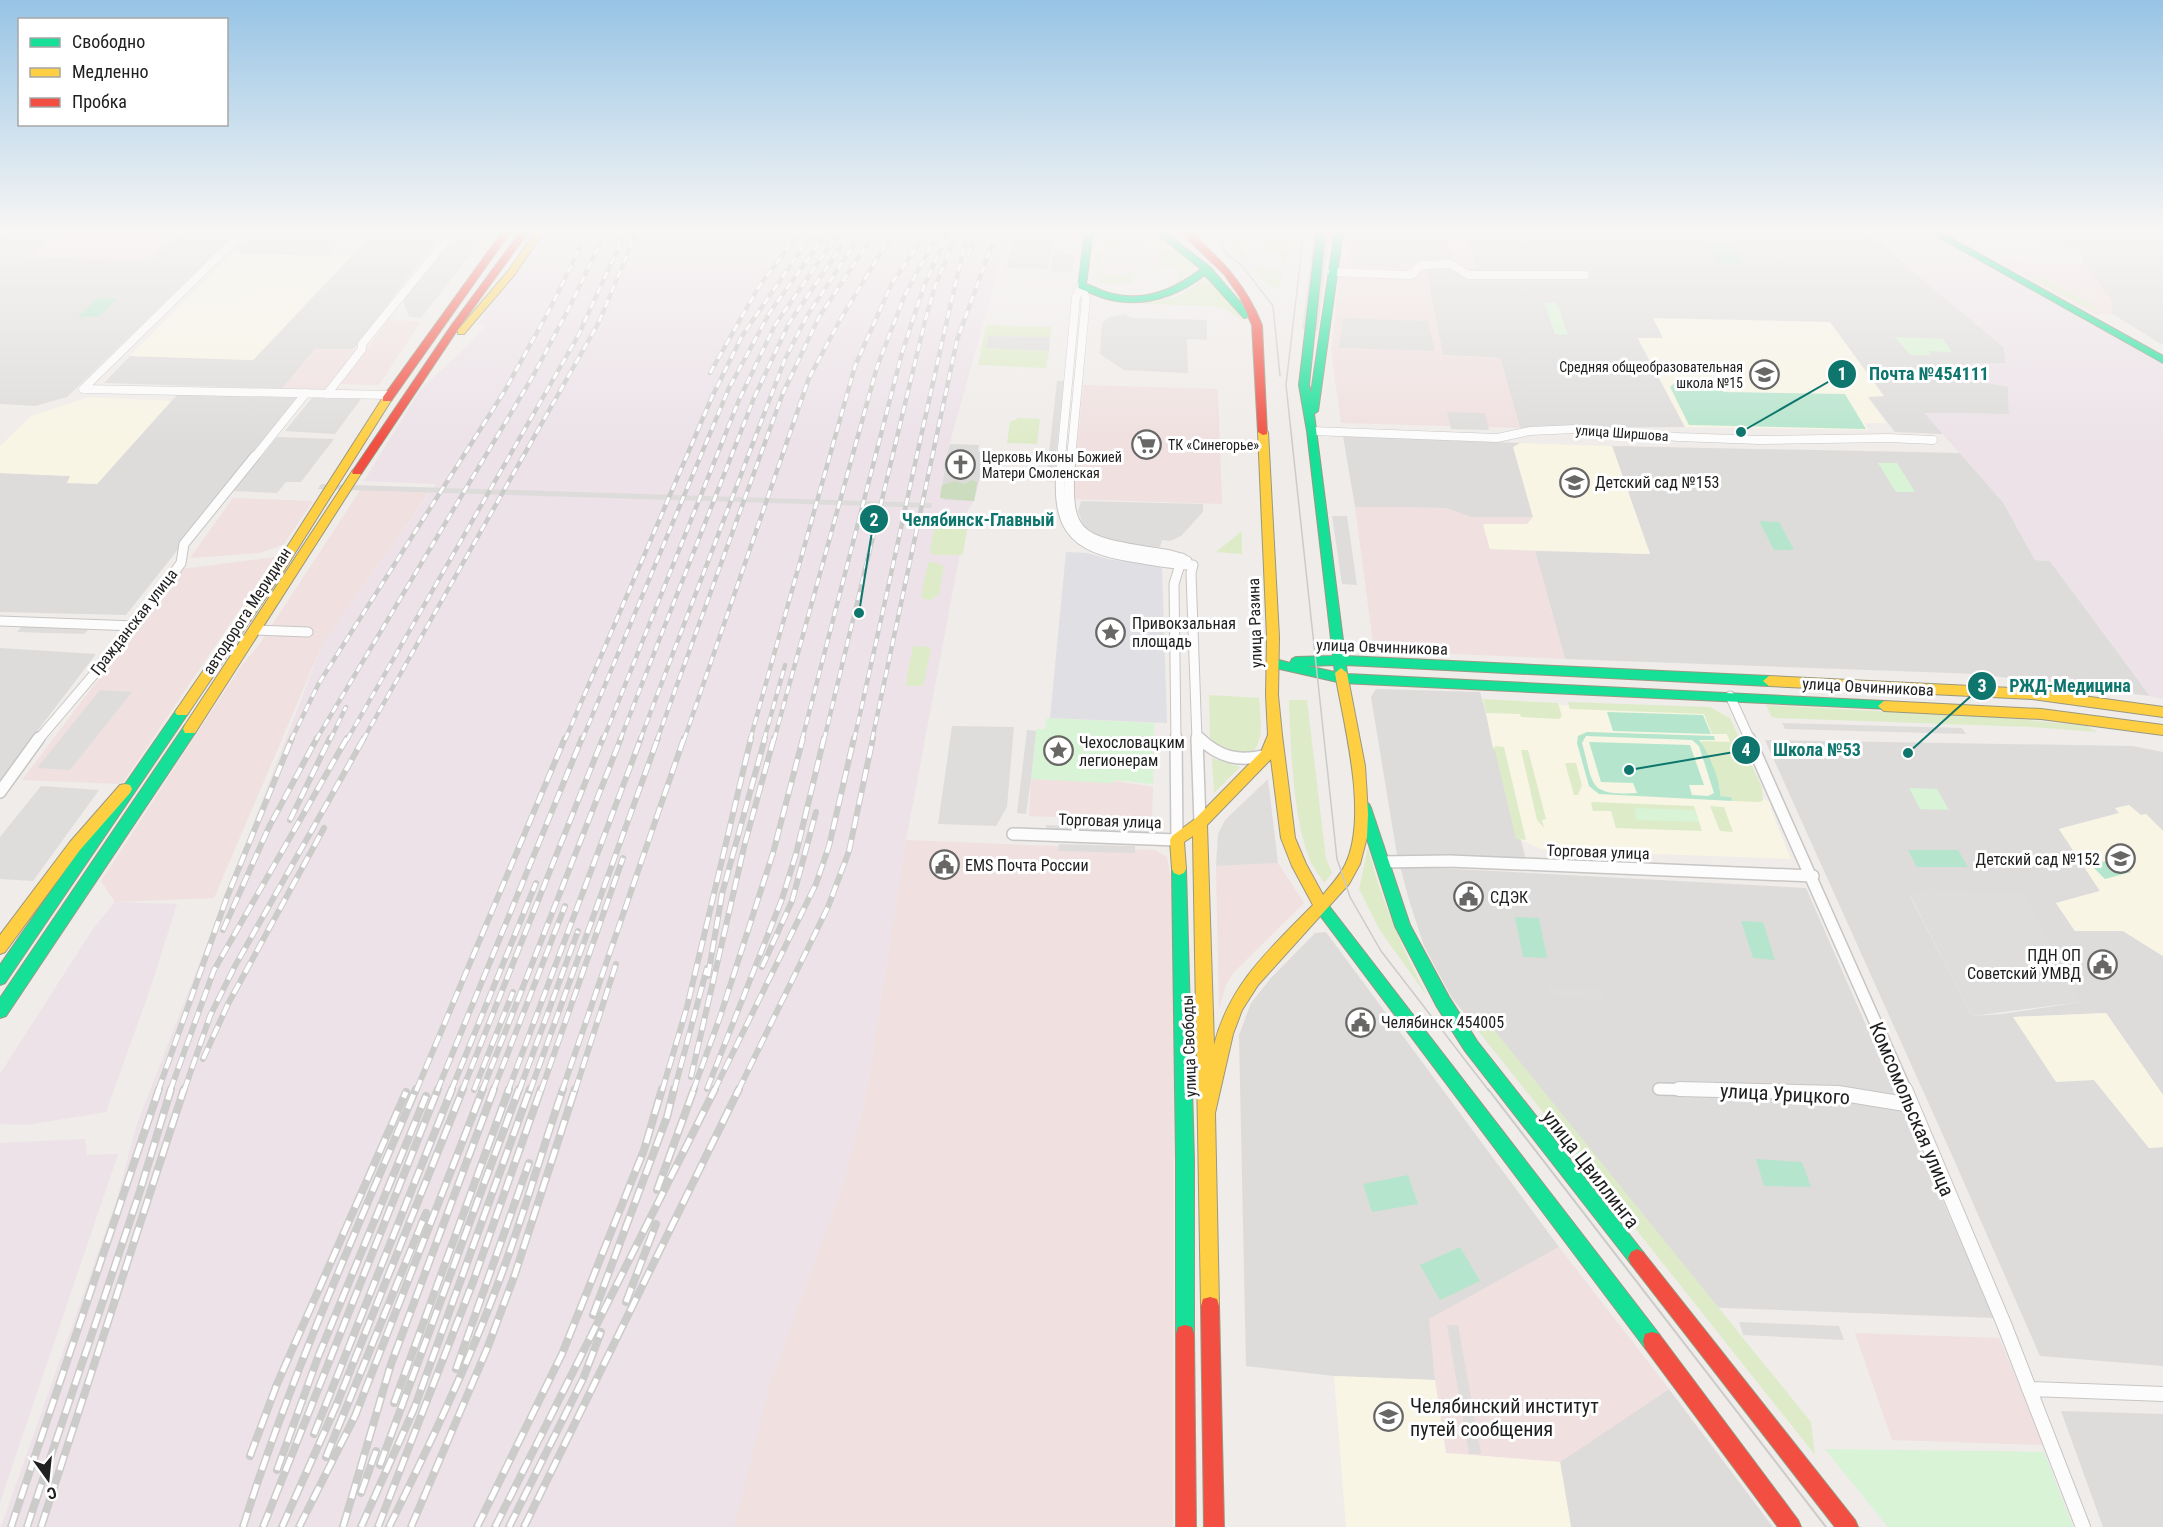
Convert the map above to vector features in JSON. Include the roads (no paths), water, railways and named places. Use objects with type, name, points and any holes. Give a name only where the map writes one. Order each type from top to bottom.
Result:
[{"type":"main road","name":"автодорога Меридиан","points":[[0,978],[279,569],[389,395],[454,302]]},
{"type":"main road","name":"автодорога Меридиан","points":[[0,1011],[471,302]]},
{"type":"main road","points":[[412,391],[487,302]]},
{"type":"main road","points":[[1237,302],[1257,331]]},
{"type":"main road","name":"улица Разина","points":[[1248,302],[1256,318],[1260,366],[1275,663],[1272,695],[1275,735],[1288,838],[1299,866],[1321,906]]},
{"type":"main road","points":[[1208,1110],[1226,1031],[1241,994],[1265,963],[1344,880],[1355,860],[1360,836],[1362,802],[1339,660],[1304,385],[1313,302]]},
{"type":"main road","points":[[1311,428],[1328,302]]},
{"type":"main road","points":[[2060,302],[2163,360]]},
{"type":"main road","name":"улица Овчинникова","points":[[1275,663],[1339,660],[2032,694],[2163,712]]},
{"type":"main road","name":"улица Овчинникова","points":[[1275,663],[1342,678],[1730,696],[2042,714],[2163,730]]},
{"type":"main road","points":[[1267,755],[1275,735]]},
{"type":"main road","name":"Торговая улица","points":[[1177,840],[1200,823],[1267,755]]},
{"type":"main road","points":[[0,947],[104,809],[135,780]]},
{"type":"main road","name":"улица Цвиллинга","points":[[1362,802],[1400,917],[1425,970],[1471,1046],[1848,1527]]},
{"type":"main road","name":"улица Свободы","points":[[1200,823],[1208,1110],[1208,1259],[1214,1527]]},
{"type":"main road","name":"улица Свободы","points":[[1177,840],[1181,915],[1185,1160],[1186,1527]]},
{"type":"main road","points":[[1321,906],[1791,1527]]},
{"type":"street","points":[[171,302],[83,389],[389,395]]},
{"type":"street","points":[[327,394],[362,349],[362,344],[396,302]]},
{"type":"street","points":[[1086,302],[1068,503],[1080,530],[1092,541],[1109,547],[1180,561]]},
{"type":"street","name":"Гражданская улица","points":[[0,792],[50,724],[135,626],[181,563],[184,544],[306,393]]},
{"type":"street","name":"улица Ширшова","points":[[1311,428],[1497,438],[1530,431],[1575,429],[1749,440],[1888,438],[1933,441]]},
{"type":"street","name":"улица Свободы","points":[[1177,840],[1174,584],[1180,561],[1192,565],[1200,823]]},
{"type":"street","points":[[0,621],[135,626]]},
{"type":"street","points":[[255,630],[308,632]]},
{"type":"street","name":"Комсомольская улица","points":[[1730,696],[1813,876],[1911,1105],[2029,1389],[2083,1527]]},
{"type":"street","points":[[1176,700],[1196,701]]},
{"type":"street","points":[[1197,737],[1222,756],[1236,761],[1267,755]]},
{"type":"street","name":"Торговая улица","points":[[1014,834],[1177,840]]},
{"type":"street","name":"Торговая улица","points":[[1381,862],[1449,861],[1813,876]]},
{"type":"street","name":"улица Урицкого","points":[[1659,1089],[1838,1093],[1911,1105]]},
{"type":"street","points":[[2029,1389],[2163,1394]]},
{"type":"tram line","points":[[1270,302],[1273,306],[1280,376]]},
{"type":"tram line","points":[[1296,302],[1286,385],[1337,859],[1350,897],[1381,951],[1489,1091]]},
{"type":"tram line","points":[[1488,1089],[1826,1527]]},
{"type":"railway","points":[[291,740],[319,683],[504,392],[553,302]]},
{"type":"railway","points":[[316,740],[533,376],[572,302]]},
{"type":"railway","points":[[347,740],[578,336],[593,302]]},
{"type":"railway","points":[[363,740],[599,322],[607,302]]},
{"type":"railway","points":[[710,373],[750,302]]},
{"type":"railway","points":[[565,740],[712,397],[742,336],[765,302]]},
{"type":"railway","points":[[582,740],[729,388],[777,302]]},
{"type":"railway","points":[[603,740],[739,400],[775,325],[791,302]]},
{"type":"railway","points":[[620,740],[754,398],[789,323],[803,302]]},
{"type":"railway","points":[[640,740],[785,359],[816,302]]},
{"type":"railway","points":[[657,740],[783,393],[819,317],[829,302]]},
{"type":"railway","points":[[684,740],[809,378],[851,302]]},
{"type":"railway","points":[[750,740],[855,366],[883,302]]},
{"type":"railway","points":[[774,740],[877,367],[902,302]]},
{"type":"railway","points":[[802,740],[902,353],[919,302]]},
{"type":"railway","points":[[824,740],[930,302]]},
{"type":"railway","points":[[854,740],[951,302]]},
{"type":"railway","points":[[872,740],[957,340],[971,302]]},
{"type":"railway","points":[[764,740],[785,665]]},
{"type":"railway","points":[[330,740],[346,707]]},
{"type":"railway","points":[[158,1091],[227,897],[292,738]]},
{"type":"railway","points":[[223,930],[269,827],[317,738]]},
{"type":"railway","points":[[290,820],[330,738]]},
{"type":"railway","points":[[170,1091],[214,970],[347,738]]},
{"type":"railway","points":[[184,1091],[210,1016],[235,966],[364,738]]},
{"type":"railway","points":[[416,1091],[565,738]]},
{"type":"railway","points":[[437,1091],[582,738]]},
{"type":"railway","points":[[462,1091],[603,738]]},
{"type":"railway","points":[[482,1091],[621,738]]},
{"type":"railway","points":[[508,1091],[641,738]]},
{"type":"railway","points":[[530,1091],[658,738]]},
{"type":"railway","points":[[562,1091],[684,738]]},
{"type":"railway","points":[[662,1091],[687,1007],[751,738]]},
{"type":"railway","points":[[708,976],[722,894],[765,738]]},
{"type":"railway","points":[[691,1077],[745,843],[774,738]]},
{"type":"railway","points":[[693,1091],[720,1017],[773,853],[803,738]]},
{"type":"railway","points":[[707,1089],[782,899],[796,854],[824,738]]},
{"type":"railway","points":[[714,1091],[816,884],[829,846],[854,738]]},
{"type":"railway","points":[[738,1091],[828,907],[849,851],[873,738]]},
{"type":"railway","points":[[762,967],[792,901],[816,812]]},
{"type":"railway","points":[[203,1059],[228,1004],[324,828]]},
{"type":"railway","points":[[541,1091],[623,858]]},
{"type":"railway","points":[[451,1091],[536,883]]},
{"type":"railway","points":[[493,1091],[565,906]]},
{"type":"railway","points":[[519,1091],[578,931]]},
{"type":"railway","points":[[575,1091],[616,964]]},
{"type":"railway","points":[[674,1091],[707,968]]},
{"type":"railway","points":[[474,1090],[513,992]]},
{"type":"railway","points":[[11,1527],[159,1089]]},
{"type":"railway","points":[[27,1527],[140,1191],[171,1089]]},
{"type":"railway","points":[[41,1527],[184,1089]]},
{"type":"railway","points":[[243,1527],[302,1361],[416,1089]]},
{"type":"railway","points":[[263,1527],[438,1089]]},
{"type":"railway","points":[[314,1434],[452,1089]]},
{"type":"railway","points":[[282,1527],[336,1406],[463,1089]]},
{"type":"railway","points":[[299,1527],[355,1416],[483,1089]]},
{"type":"railway","points":[[343,1527],[391,1364],[494,1089]]},
{"type":"railway","points":[[394,1403],[509,1089]]},
{"type":"railway","points":[[380,1465],[519,1089]]},
{"type":"railway","points":[[361,1527],[414,1409],[530,1089]]},
{"type":"railway","points":[[378,1527],[473,1282],[541,1089]]},
{"type":"railway","points":[[389,1527],[447,1405],[487,1312],[516,1233],[563,1089]]},
{"type":"railway","points":[[411,1527],[487,1349],[515,1274],[575,1089]]},
{"type":"railway","points":[[477,1527],[562,1354],[644,1150],[662,1089]]},
{"type":"railway","points":[[593,1315],[667,1117],[674,1089]]},
{"type":"railway","points":[[657,1190],[694,1089]]},
{"type":"railway","points":[[524,1527],[739,1089]]},
{"type":"railway","points":[[495,1527],[714,1091]]},
{"type":"railway","points":[[250,1456],[277,1384],[406,1092]]},
{"type":"railway","points":[[277,1470],[318,1357],[426,1096]]},
{"type":"railway","points":[[456,1369],[529,1163]]},
{"type":"railway","points":[[326,1457],[426,1213]]},
{"type":"railway","points":[[626,1302],[656,1224]]},
{"type":"railway","points":[[509,1527],[583,1379],[601,1332]]},
{"type":"railway","points":[[361,1493],[376,1451]]},
{"type":"place","name":"Средняя общеобразовательная школа №15","points":[[1764,375]]},
{"type":"place","name":"Почта №454111","points":[[1741,432]]},
{"type":"place","name":"ТК «Синегорье»","points":[[1147,445]]},
{"type":"place","name":"Церковь Иконы Божией Матери Смоленская","points":[[961,465]]},
{"type":"place","name":"Детский сад №153","points":[[1574,482]]},
{"type":"place","name":"Челябинск-Главный","points":[[859,613]]},
{"type":"place","name":"Привокзальная площадь","points":[[1111,632]]},
{"type":"place","name":"Чехословацким легионерам","points":[[1058,751]]},
{"type":"place","name":"РЖД-Медицина","points":[[1908,753]]},
{"type":"place","name":"Школа №53","points":[[1629,770]]},
{"type":"place","name":"Детский сад №152","points":[[2121,859]]},
{"type":"place","name":"EMS Почта России","points":[[944,865]]},
{"type":"place","name":"СДЭК","points":[[1469,897]]},
{"type":"place","name":"ПДН ОП Советский УМВД","points":[[2102,964]]},
{"type":"place","name":"Челябинск 454005","points":[[1360,1022]]},
{"type":"place","name":"Челябинский институт путей сообщения","points":[[1389,1417]]}]
